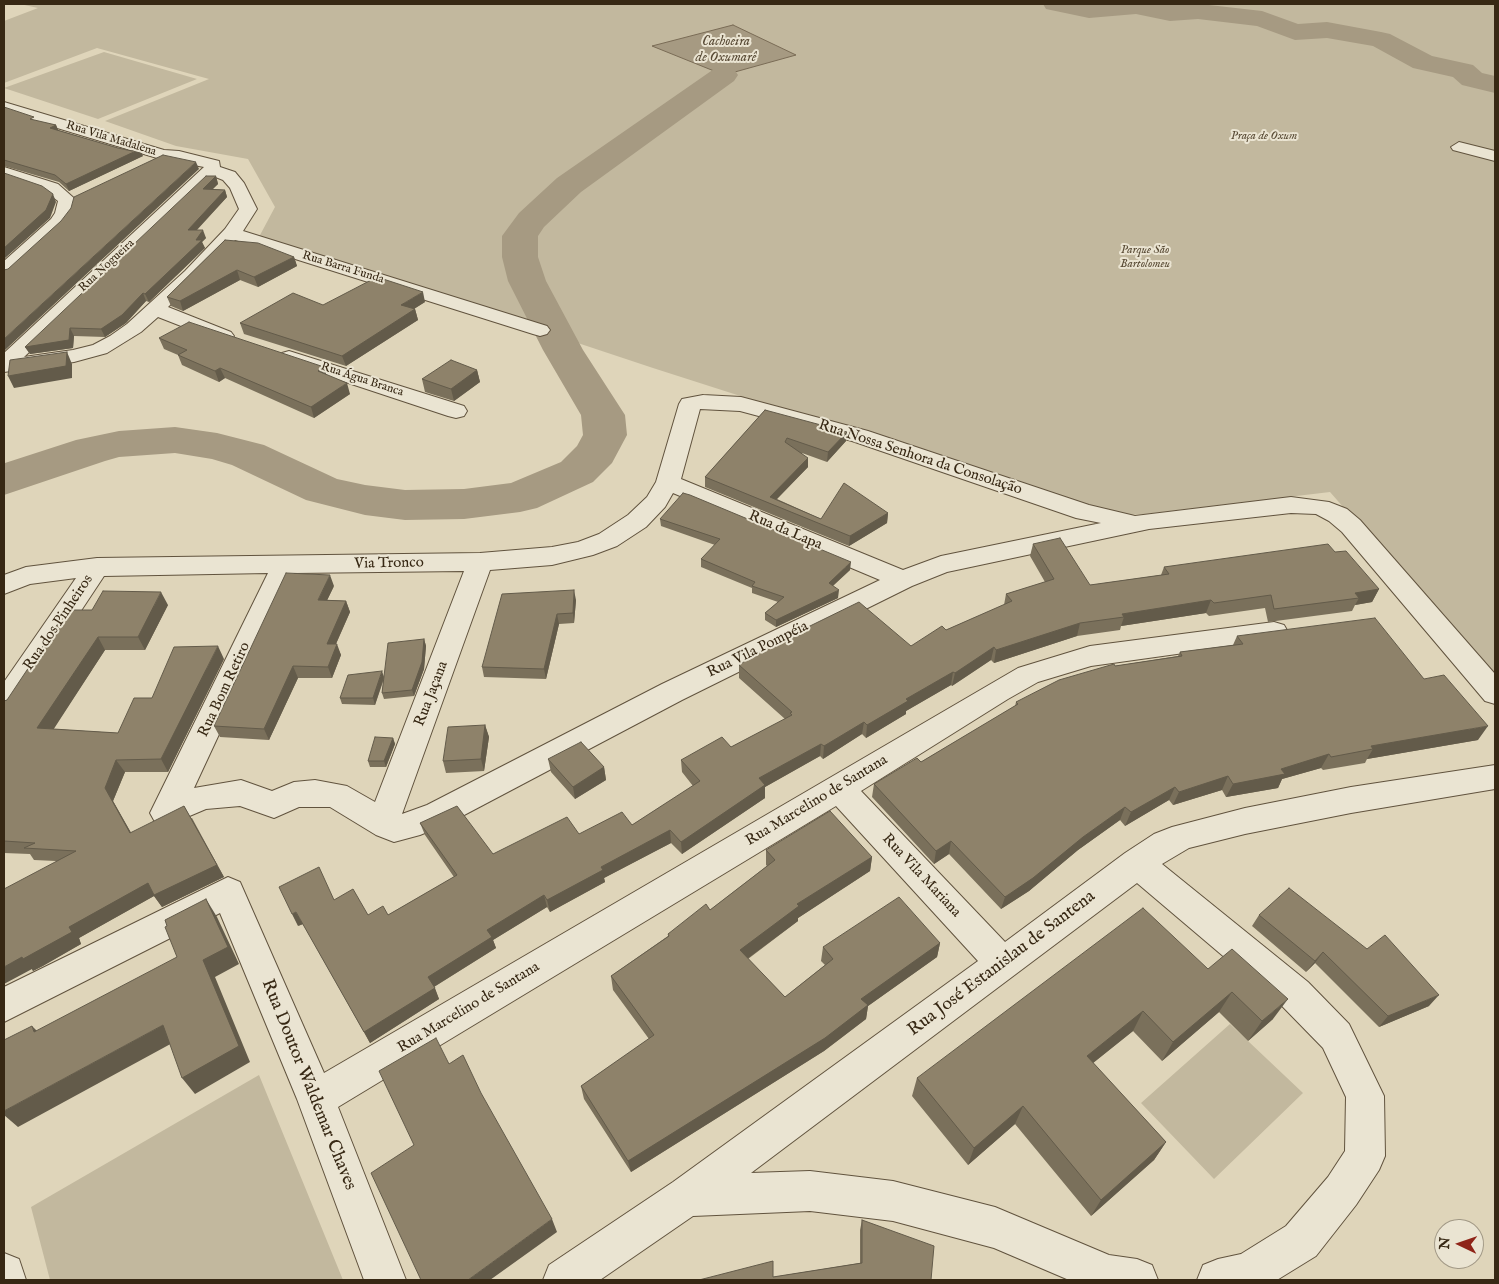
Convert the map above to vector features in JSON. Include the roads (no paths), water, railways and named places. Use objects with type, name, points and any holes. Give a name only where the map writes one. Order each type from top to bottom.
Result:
[{"type":"street","name":"Rua Vila Madalena","points":[[4,107],[163,155],[213,164],[211,169],[229,176],[247,202],[246,214],[232,233],[156,310],[117,340],[100,349],[74,356],[4,365]]},
{"type":"street","points":[[1459,147],[1495,156]]},
{"type":"street","points":[[140,166],[163,155]]},
{"type":"street","name":"Rua Nogueira","points":[[4,365],[211,169]]},
{"type":"street","points":[[4,172],[74,197],[64,214],[46,235],[4,272]]},
{"type":"street","name":"Rua Barra Funda","points":[[232,233],[540,330]]},
{"type":"street","points":[[156,310],[244,342]]},
{"type":"street","name":"Rua Água Branca","points":[[271,351],[456,411]]},
{"type":"street","name":"Rua Nossa Senhora da Consolação","points":[[690,404],[719,402],[741,404],[860,436],[1092,514],[1115,519],[1149,521]]},
{"type":"street","name":"Via Tronco","points":[[4,585],[26,576],[97,567],[480,562],[552,556],[584,549],[608,540],[637,521],[656,502],[668,482],[690,404]]},
{"type":"street","name":"Rua da Lapa","points":[[668,482],[903,580]]},
{"type":"street","points":[[1149,521],[1291,505],[1320,507],[1338,515],[1352,526],[1495,693]]},
{"type":"street","name":"Rua Vila Pompéia","points":[[387,826],[394,829],[409,826],[438,814],[672,692],[903,580],[941,565],[1149,521]]},
{"type":"street","name":"Rua Jaçana","points":[[387,826],[385,818],[480,562]]},
{"type":"street","name":"Rua Bom Retiro","points":[[284,566],[166,813],[203,797],[241,793],[274,805],[294,795],[316,792],[336,795],[357,806],[387,826]]},
{"type":"street","name":"Rua dos Pinheiros","points":[[4,704],[97,567]]},
{"type":"street","name":"Rua Marcelino de Santana","points":[[316,1099],[839,789],[998,691],[1028,675],[1055,665],[1090,656],[1302,629]]},
{"type":"street","name":"Rua José Estanislau de Santena","points":[[564,1280],[688,1196],[1164,844],[1183,836],[1245,821],[1351,800],[1495,777]]},
{"type":"street","name":"Rua Vila Mariana","points":[[839,789],[1003,964]]},
{"type":"street","points":[[1137,863],[1295,994],[1336,1036],[1365,1096],[1365,1156],[1342,1191],[1301,1241],[1248,1274],[1218,1280]]},
{"type":"street","name":"Rua Doutor Waldemar Chaves","points":[[4,1006],[228,892],[316,1099],[385,1280]]},
{"type":"street","points":[[688,1196],[810,1191],[893,1201],[995,1228],[1109,1276],[1137,1280]]},
{"type":"street","points":[[4,1274],[5,1280]]},
{"type":"water","name":"Cachoeira de Oxumarê","points":[[733,25],[796,55],[724,75],[652,46]]},
{"type":"waterway","points":[[1055,4],[1089,10],[1136,7],[1170,13],[1198,11],[1262,19],[1295,32],[1327,30],[1381,40],[1423,62],[1463,71],[1472,79],[1495,85]]},
{"type":"waterway","points":[[4,481],[21,473],[92,450],[119,444],[175,440],[217,446],[248,455],[323,490],[365,500],[405,505],[464,504],[520,497],[577,472],[596,453],[605,435],[603,415],[563,350],[527,281],[520,257],[520,236],[531,220],[569,185],[724,75]]},
{"type":"park label","name":"Praça de Oxum","points":[[1264,137]]},
{"type":"park label","name":"Parque São Bartolomeu","points":[[1145,258]]}]
